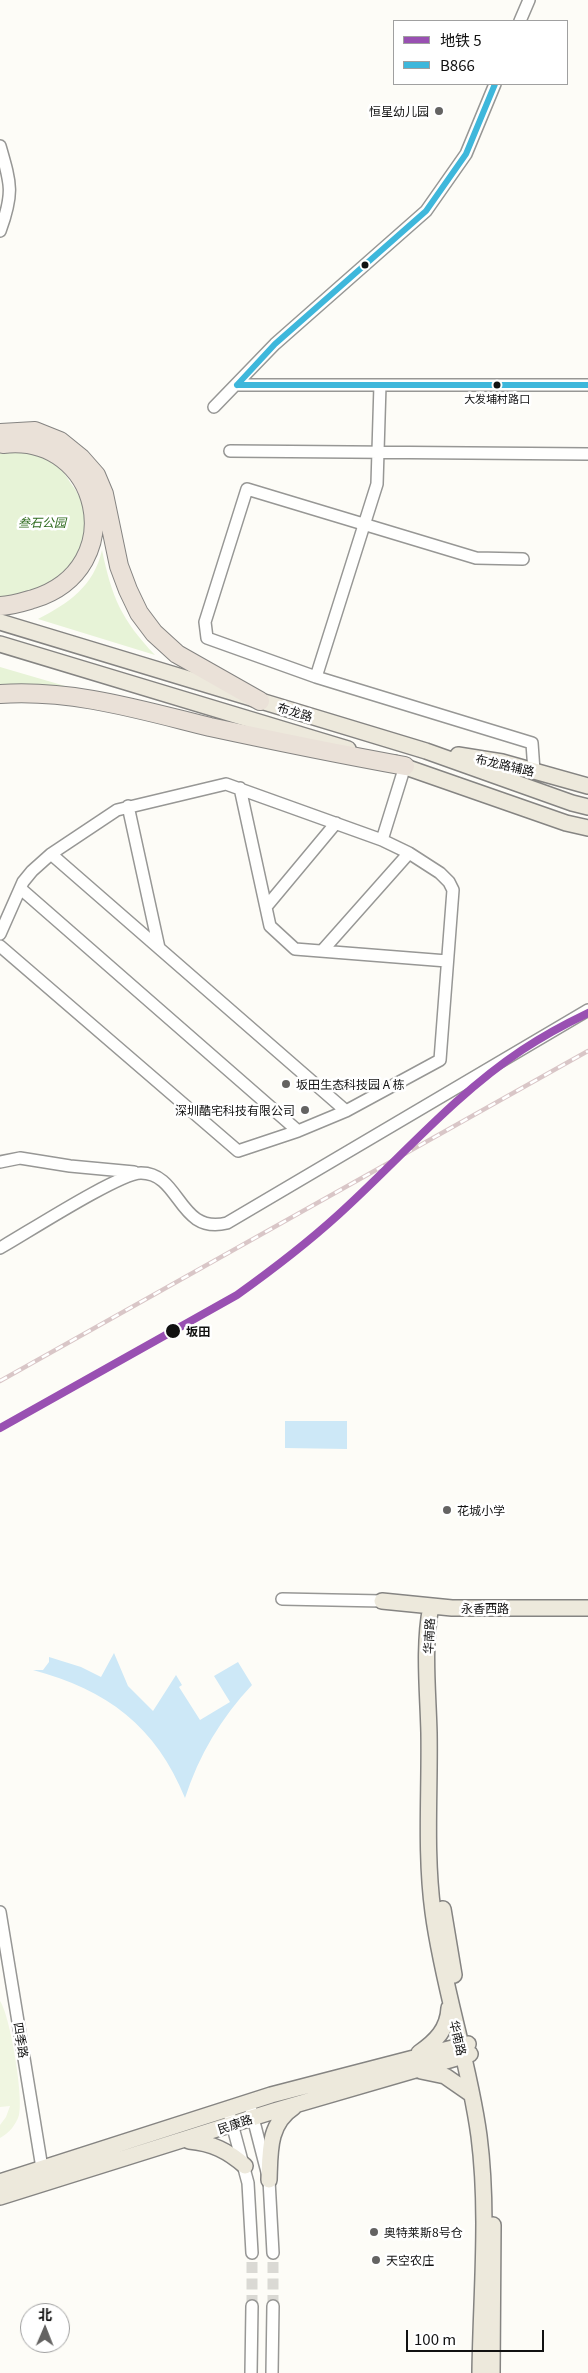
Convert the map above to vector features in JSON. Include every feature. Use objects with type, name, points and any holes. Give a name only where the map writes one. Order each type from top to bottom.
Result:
[{"type":"highway","points":[[0,433],[35,431],[60,441],[81,458],[99,481],[119,566],[128,590],[140,613],[154,633],[177,654],[260,701]]},
{"type":"highway","points":[[0,444],[19,442],[44,448],[63,458],[87,488],[93,508],[95,529],[80,568],[67,583],[52,593],[0,606]]},
{"type":"highway","points":[[0,694],[52,693],[88,698],[292,746],[405,766]]},
{"type":"main road","name":"布龙路","points":[[0,622],[420,749],[588,807]]},
{"type":"main road","name":"布龙路","points":[[0,644],[405,766],[566,823],[588,828]]},
{"type":"main road","name":"布龙路辅路","points":[[420,749],[502,762],[588,786]]},
{"type":"main road","points":[[566,823],[588,837]]},
{"type":"main road","name":"永香西路","points":[[382,1601],[452,1608],[588,1608]]},
{"type":"main road","name":"华南路","points":[[432,1606],[427,1628],[429,1738],[428,1851],[432,1911],[450,2001],[484,2109],[490,2156],[493,2212],[492,2373]]},
{"type":"main road","name":"华南路","points":[[432,1606],[436,1628],[438,1680],[439,1879],[466,2050],[483,2181],[480,2373]]},
{"type":"main road","points":[[450,2001],[448,2020],[444,2030],[414,2064],[444,2076],[471,2094]]},
{"type":"main road","name":"民康路","points":[[1,2190],[42,2168],[248,2103],[466,2050]]},
{"type":"main road","name":"民康路","points":[[1,2190],[185,2140],[299,2104],[414,2064]]},
{"type":"main road","points":[[269,2180],[270,2146],[274,2130],[284,2114],[299,2104]]},
{"type":"main road","points":[[185,2140],[214,2145],[226,2151],[245,2166]]},
{"type":"street","points":[[520,20],[529,0]]},
{"type":"street","points":[[214,407],[275,344],[426,211],[466,154],[495,85]]},
{"type":"street","points":[[0,146],[11,182],[11,192],[0,231]]},
{"type":"street","points":[[237,385],[588,385]]},
{"type":"street","points":[[316,678],[377,484],[380,385]]},
{"type":"street","points":[[230,451],[588,454]]},
{"type":"street","points":[[522,559],[476,558],[247,489],[205,622],[207,638],[316,678],[532,743],[534,771]]},
{"type":"street","points":[[382,840],[405,766]]},
{"type":"street","points":[[0,934],[32,870],[51,854],[117,810],[226,784],[382,840],[409,853],[440,873],[449,882],[453,890],[440,1060],[346,1111],[298,1131],[238,1151],[0,946]]},
{"type":"street","points":[[240,788],[270,926],[295,949],[447,961]]},
{"type":"street","points":[[128,806],[158,948]]},
{"type":"street","points":[[266,907],[336,823]]},
{"type":"street","points":[[322,951],[409,853]]},
{"type":"street","points":[[51,854],[346,1111]]},
{"type":"street","points":[[21,889],[298,1131]]},
{"type":"street","points":[[0,1162],[20,1158],[154,1176],[167,1185],[188,1213],[197,1220],[207,1225],[226,1223],[588,1010]]},
{"type":"street","points":[[0,1248],[117,1181],[141,1173]]},
{"type":"street","points":[[282,1599],[382,1601]]},
{"type":"street","name":"四季路","points":[[0,1912],[5,1971],[42,2168]]},
{"type":"street","points":[[248,2103],[254,2118],[269,2180],[273,2253]]},
{"type":"street","points":[[228,2110],[245,2166],[250,2202],[252,2253]]},
{"type":"street","points":[[251,2373],[252,2306]]},
{"type":"street","points":[[272,2373],[273,2306]]},
{"type":"green space","name":"叁石公园","points":[[19,451],[46,459],[58,466],[79,496],[85,519],[84,532],[81,544],[70,566],[55,581],[32,591],[0,597],[0,453]]},
{"type":"green space","points":[[102,550],[114,595],[126,619],[155,655],[38,619],[60,607],[79,592],[93,574]]},
{"type":"green space","points":[[0,667],[72,688],[27,684],[0,685]]},
{"type":"green space","points":[[0,2001],[12,2039],[18,2075],[20,2106],[18,2119],[9,2131],[0,2138],[0,2125],[6,2117],[10,2106],[0,2107]]},
{"type":"water","points":[[285,1421],[347,1421],[347,1449],[285,1448]]},
{"type":"water","points":[[114,1653],[128,1686],[153,1711],[176,1675],[182,1685],[179,1687],[200,1720],[230,1702],[214,1676],[238,1662],[252,1685],[230,1711],[212,1738],[197,1767],[185,1798],[159,1750],[144,1731],[126,1714],[84,1688],[33,1670],[43,1670],[49,1662],[49,1657],[81,1667],[101,1677]]},
{"type":"tunnel","points":[[252,2253],[252,2306]]},
{"type":"tunnel","points":[[273,2253],[273,2306]]},
{"type":"railway","points":[[0,1381],[588,1051]]},
{"type":"metro line","name":"5","points":[[0,1428],[237,1295],[326,1226],[473,1087],[522,1050],[588,1013]]},
{"type":"transit line","name":"B866","points":[[237,385],[275,344],[426,211],[466,154],[495,85]]},
{"type":"transit line","name":"B866","points":[[237,385],[588,385]]},
{"type":"place","name":"恒星幼儿园","points":[[439,111]]},
{"type":"place","name":"大发埔村路口","points":[[497,385]]},
{"type":"place","name":"坂田生态科技园 A 栋","points":[[286,1084]]},
{"type":"place","name":"深圳酷宅科技有限公司","points":[[305,1110]]},
{"type":"place","name":"坂田","points":[[173,1331]]},
{"type":"place","name":"花城小学","points":[[447,1510]]},
{"type":"place","name":"奥特莱斯8号仓","points":[[374,2232]]},
{"type":"place","name":"天空农庄","points":[[376,2260]]}]
